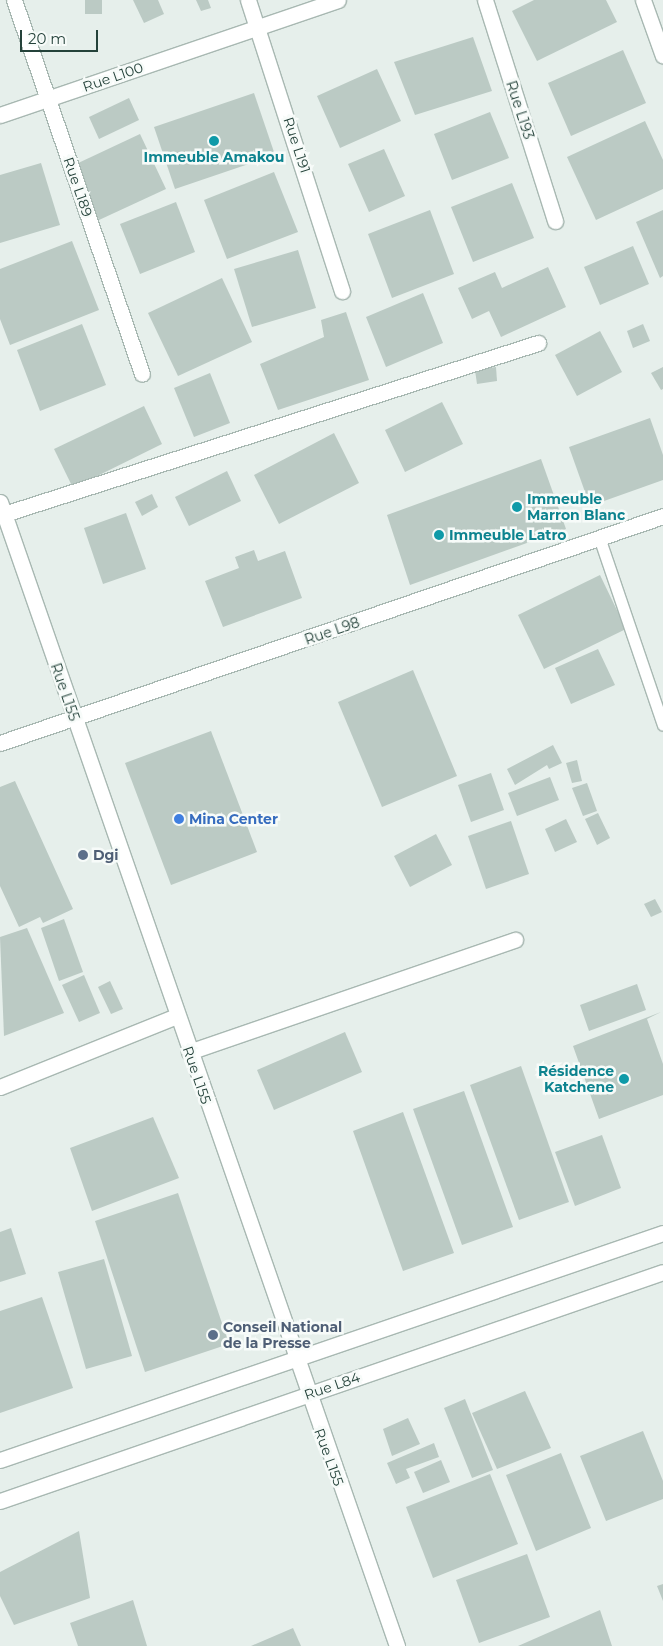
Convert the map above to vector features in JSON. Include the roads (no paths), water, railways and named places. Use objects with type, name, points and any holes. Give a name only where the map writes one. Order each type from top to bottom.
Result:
[{"type":"street","name":"Rue L189","points":[[14,0],[142,374]]},
{"type":"street","name":"Rue L191","points":[[248,0],[342,292]]},
{"type":"street","name":"Rue L100","points":[[0,115],[338,0]]},
{"type":"street","name":"Rue L193","points":[[485,0],[555,221]]},
{"type":"street","points":[[643,0],[663,56]]},
{"type":"street","points":[[2,508],[538,343]]},
{"type":"street","name":"Rue L155","points":[[2,508],[297,1359],[307,1395],[397,1646]]},
{"type":"street","name":"Rue L98","points":[[0,743],[600,540],[663,516]]},
{"type":"street","points":[[189,1052],[515,940]]},
{"type":"street","points":[[0,1087],[177,1016]]},
{"type":"street","points":[[0,1460],[663,1233]]},
{"type":"street","name":"Rue L84","points":[[0,1501],[663,1272]]},
{"type":"lane","points":[[600,540],[663,725]]},
{"type":"place","name":"Immeuble Amakou","points":[[214,141]]},
{"type":"place","name":"Immeuble Marron Blanc","points":[[517,507]]},
{"type":"place","name":"Immeuble Latro","points":[[439,535]]},
{"type":"place","name":"Mina Center","points":[[179,819]]},
{"type":"place","name":"Dgi","points":[[83,855]]},
{"type":"place","name":"Résidence Katchene","points":[[624,1079]]},
{"type":"place","name":"Conseil National de la Presse","points":[[213,1335]]}]
